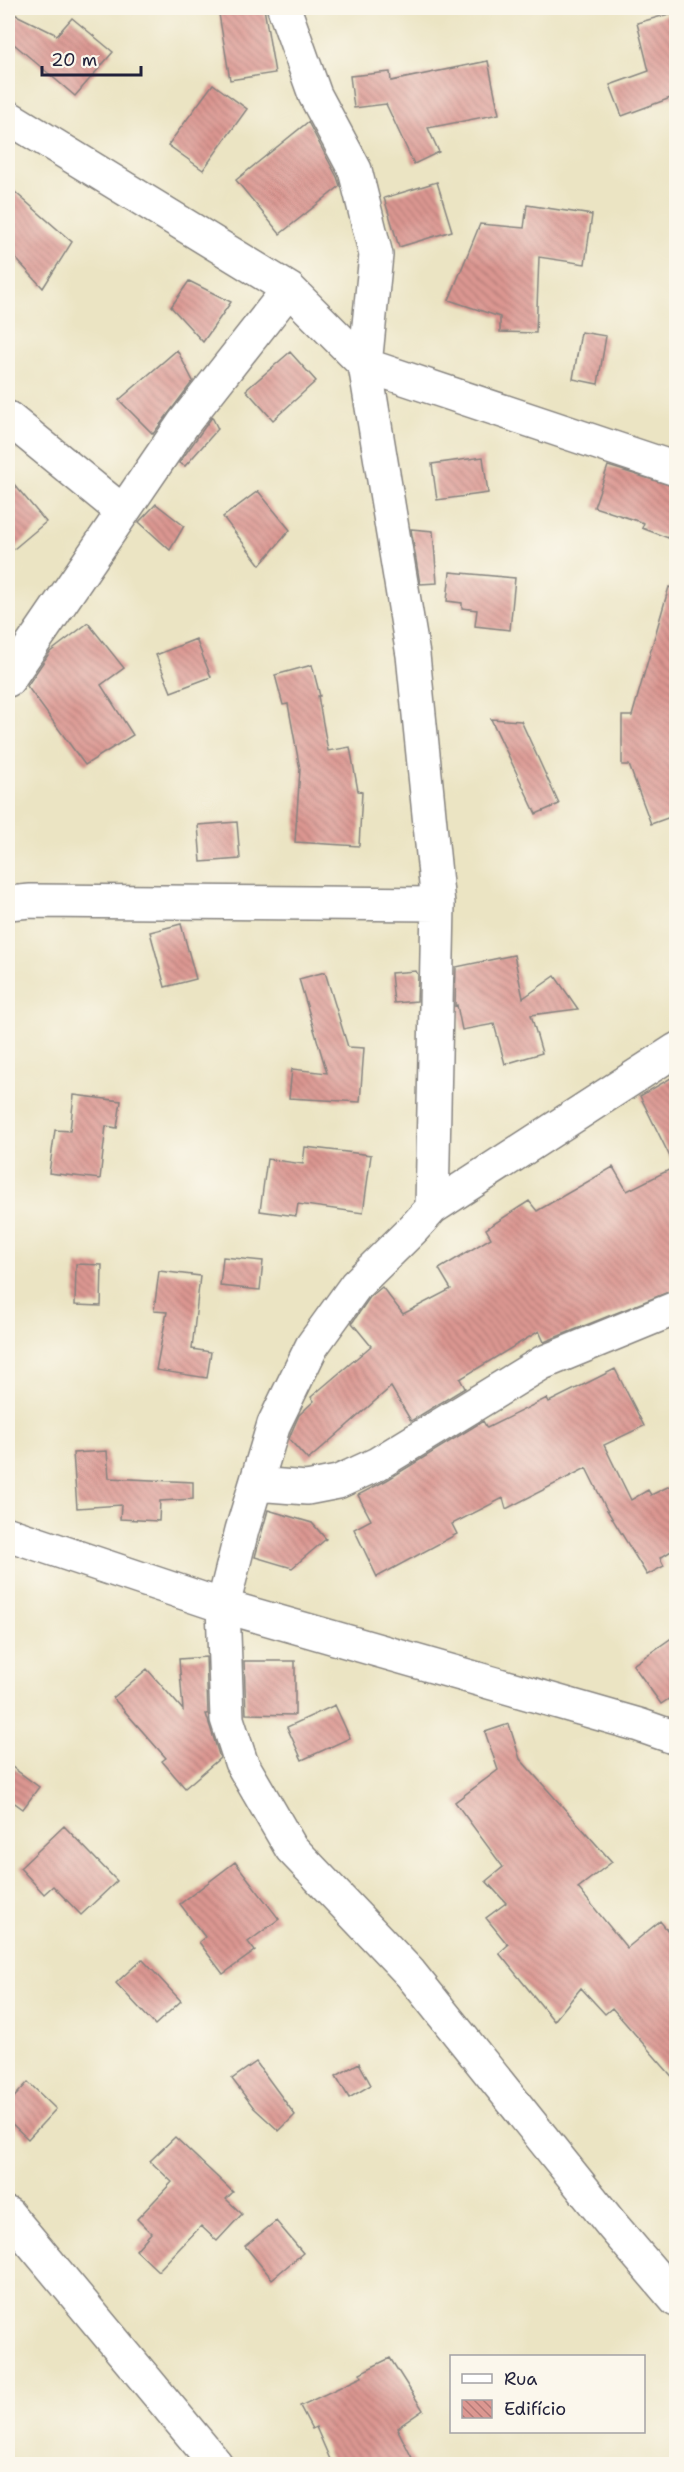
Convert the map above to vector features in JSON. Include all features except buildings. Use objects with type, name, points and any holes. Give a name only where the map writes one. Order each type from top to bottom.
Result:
[{"type":"street","points":[[284,8],[315,95],[355,170],[376,255],[364,365],[413,655],[438,904],[432,1208]]},
{"type":"street","points":[[8,117],[288,289],[364,365],[676,469]]},
{"type":"street","points":[[8,680],[183,424],[288,289]]},
{"type":"street","points":[[8,418],[123,512]]},
{"type":"street","points":[[8,903],[31,901],[438,904]]},
{"type":"street","points":[[676,1050],[432,1208],[356,1285],[312,1346],[274,1424],[223,1606],[227,1719],[241,1762],[291,1848],[410,1973],[612,2225],[676,2301]]},
{"type":"street","points":[[256,1484],[307,1488],[338,1482],[377,1464],[542,1363],[676,1308]]},
{"type":"street","points":[[8,1533],[223,1606],[639,1725],[676,1738]]},
{"type":"street","points":[[8,2214],[216,2464]]}]
